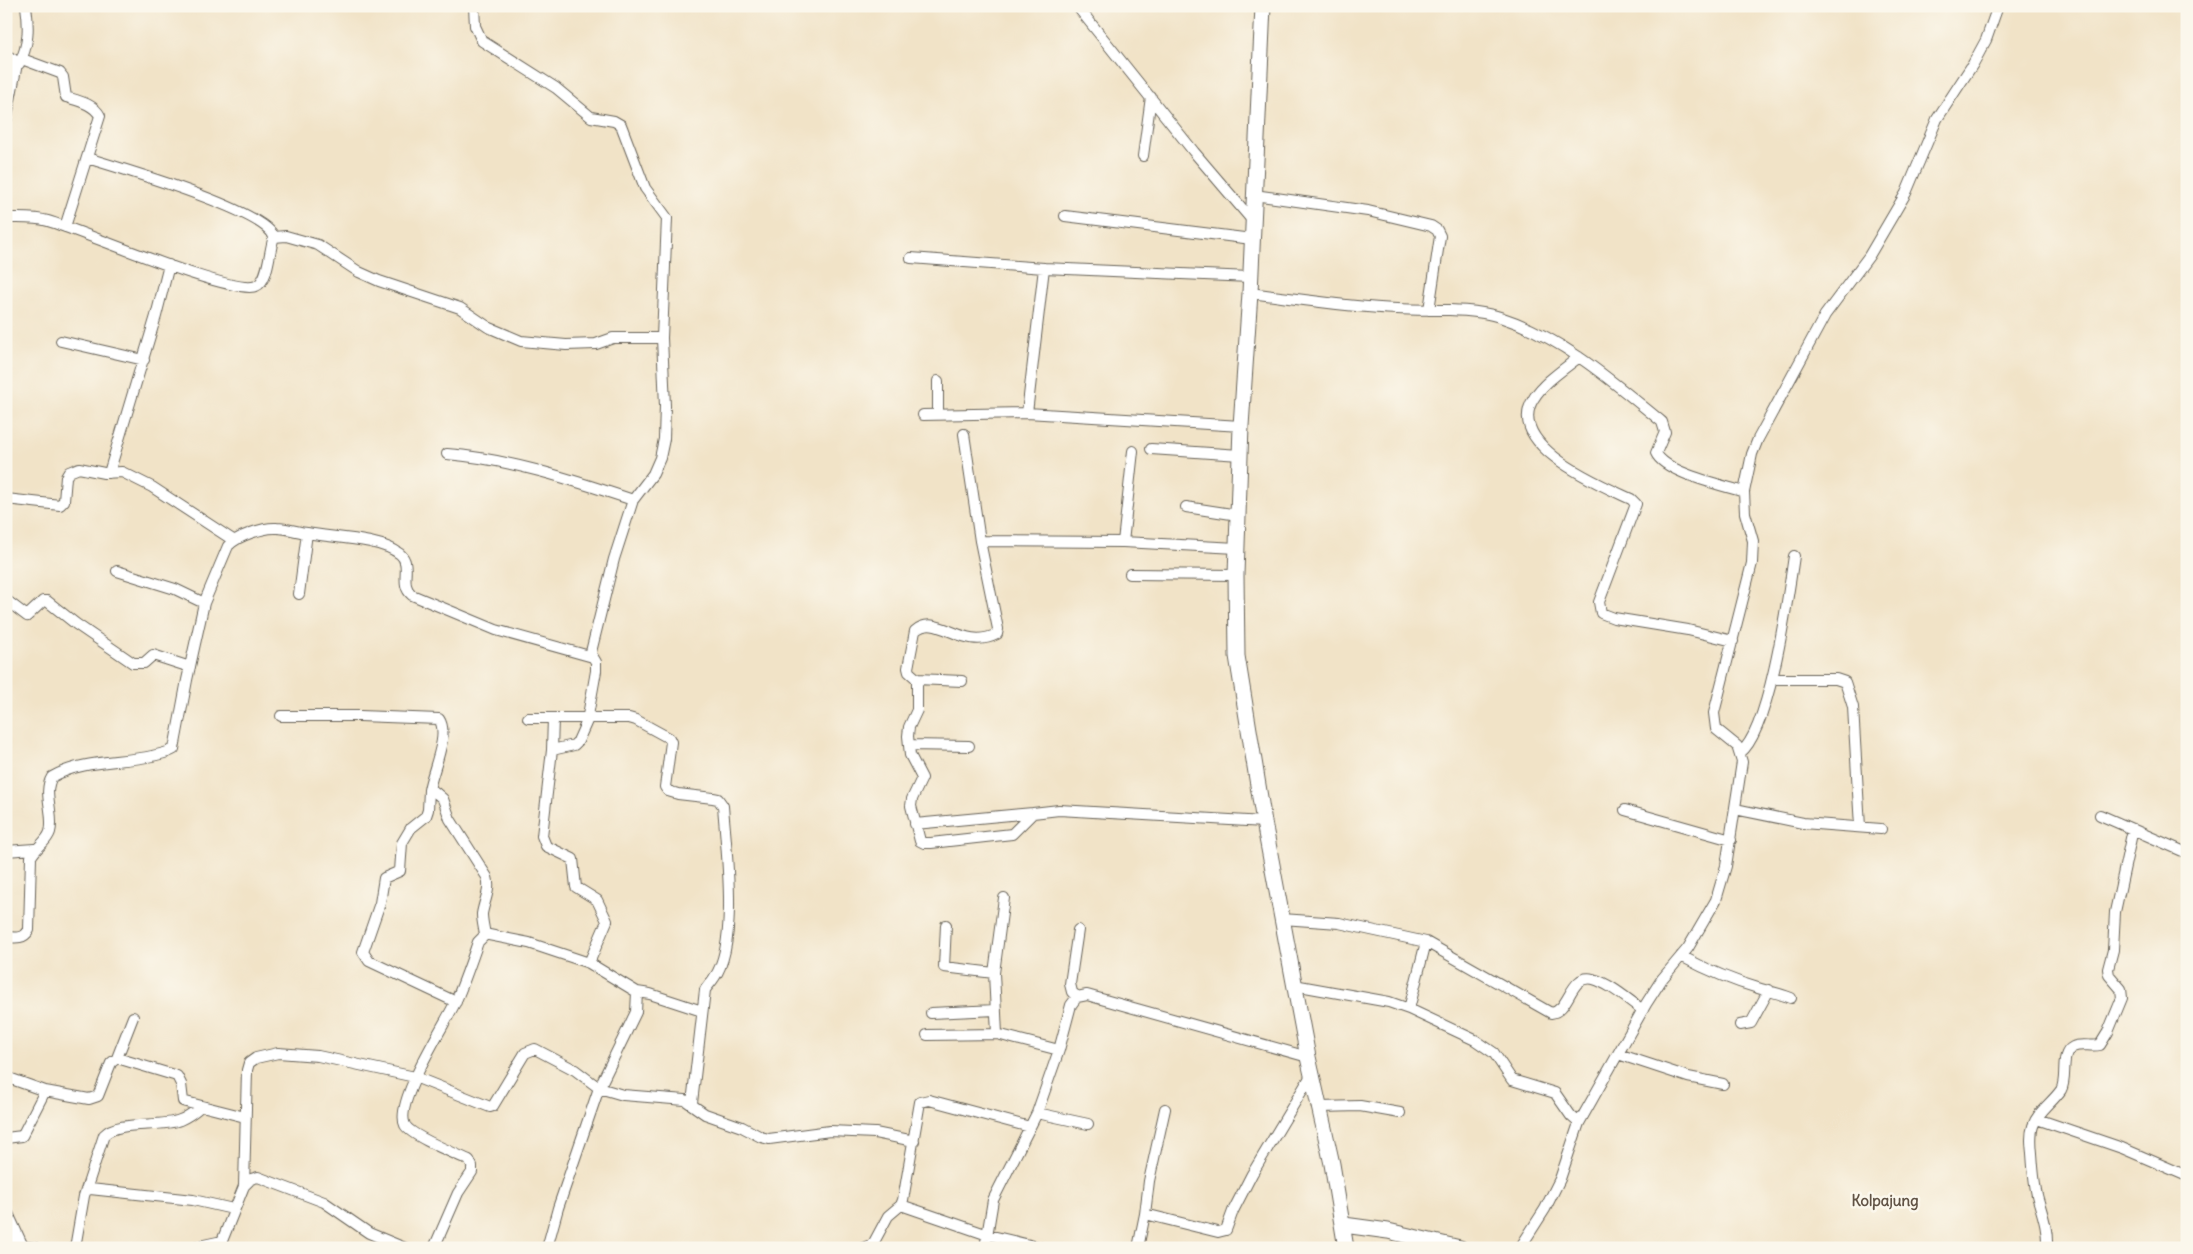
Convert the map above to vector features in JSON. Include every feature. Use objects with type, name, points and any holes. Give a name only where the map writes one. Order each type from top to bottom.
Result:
[{"type":"street","points":[[16,69],[22,59],[29,26],[26,6]]},
{"type":"street","points":[[474,6],[475,26],[482,41],[556,88],[591,117],[614,121],[621,125],[645,188],[667,218],[662,338],[665,406],[664,439],[660,458],[653,474],[633,500],[614,559],[590,656]]},
{"type":"street","points":[[1077,6],[1252,220]]},
{"type":"street","points":[[1263,6],[1250,278],[1257,294],[1241,426],[1236,548],[1235,617],[1239,678],[1294,985],[1344,1225],[1346,1248]]},
{"type":"street","points":[[1520,1248],[1545,1209],[1556,1186],[1579,1123],[1642,1010],[1681,956],[1716,900],[1724,879],[1742,772],[1740,753],[1737,746],[1719,733],[1714,713],[1733,641],[1753,552],[1751,530],[1745,513],[1744,492],[1752,454],[1758,439],[1825,315],[1869,256],[1906,193],[1937,119],[1973,64],[1986,40],[1998,6]]},
{"type":"street","points":[[6,55],[16,61],[6,121]]},
{"type":"street","points":[[22,59],[60,74],[63,77],[66,97],[97,110],[100,116],[65,227]]},
{"type":"street","points":[[1143,156],[1151,97]]},
{"type":"street","points":[[6,218],[46,220],[169,265],[220,281],[246,287],[257,286],[266,273],[274,237],[273,233],[261,224],[197,194],[87,158]]},
{"type":"street","points":[[1254,195],[1368,211],[1431,226],[1437,230],[1440,236],[1429,310]]},
{"type":"street","points":[[1065,216],[1252,239]]},
{"type":"street","points":[[274,237],[286,236],[318,245],[359,272],[460,308],[488,327],[521,341],[566,345],[596,344],[613,338],[662,338]]},
{"type":"street","points":[[910,258],[1044,268],[1250,278]]},
{"type":"street","points":[[109,473],[144,360],[169,265]]},
{"type":"street","points":[[1027,413],[1044,268]]},
{"type":"street","points":[[1257,294],[1395,309],[1474,313],[1498,317],[1531,329],[1579,357],[1662,422],[1665,432],[1656,453],[1664,463],[1680,471],[1744,492]]},
{"type":"street","points":[[61,341],[144,360]]},
{"type":"street","points":[[1579,357],[1537,394],[1530,406],[1529,420],[1539,442],[1552,457],[1587,478],[1631,499],[1636,504],[1599,602],[1601,613],[1614,618],[1688,630],[1733,641]]},
{"type":"street","points":[[938,382],[938,414]]},
{"type":"street","points":[[923,415],[1027,413],[1241,426]]},
{"type":"street","points":[[962,681],[917,679],[908,672],[908,668],[915,631],[920,626],[932,624],[964,638],[979,639],[997,634],[998,624],[980,541],[964,434]]},
{"type":"street","points":[[1151,449],[1240,455]]},
{"type":"street","points":[[1124,542],[1133,451]]},
{"type":"street","points":[[447,454],[464,455],[534,470],[633,500]]},
{"type":"street","points":[[6,499],[60,505],[64,500],[66,478],[69,472],[79,468],[109,473],[128,473],[234,540]]},
{"type":"street","points":[[1186,507],[1238,515]]},
{"type":"street","points":[[6,851],[34,849],[45,840],[50,832],[48,787],[52,777],[91,764],[140,758],[169,752],[174,749],[204,603],[228,546],[234,540],[245,535],[276,528],[376,544],[392,550],[403,558],[406,564],[405,586],[412,595],[496,630],[590,656],[596,662],[596,671],[588,719],[584,731],[574,745],[552,750]]},
{"type":"street","points":[[299,594],[307,533]]},
{"type":"street","points":[[980,541],[1124,542],[1236,548]]},
{"type":"street","points":[[1740,753],[1750,743],[1772,679],[1782,634],[1794,556]]},
{"type":"street","points":[[117,571],[175,589],[204,603]]},
{"type":"street","points":[[1130,574],[1236,574]]},
{"type":"street","points":[[6,600],[27,616],[43,601],[47,602],[133,662],[144,663],[153,655],[190,667]]},
{"type":"street","points":[[917,679],[917,710],[909,727],[909,745],[910,755],[922,778],[912,799],[915,824],[920,841],[924,844],[931,844],[1012,834],[1033,813]]},
{"type":"street","points":[[1772,679],[1836,679],[1845,682],[1853,707],[1860,827]]},
{"type":"street","points":[[282,716],[439,719],[443,725],[443,736],[429,790],[426,816],[410,828],[402,843],[400,871],[384,878],[380,903],[363,952],[369,962],[456,1002]]},
{"type":"street","points":[[528,718],[636,720],[669,738],[671,742],[665,787],[668,791],[718,799],[723,806],[729,916],[723,954],[714,978],[704,990],[692,1104]]},
{"type":"street","points":[[553,718],[552,750],[542,836],[544,844],[558,853],[573,859],[577,889],[597,900],[607,921],[589,963]]},
{"type":"street","points":[[909,745],[970,746]]},
{"type":"street","points":[[429,790],[444,799],[450,819],[487,877],[489,883],[488,893],[482,914],[485,935]]},
{"type":"street","points":[[1735,809],[1803,822],[1881,829]]},
{"type":"street","points":[[915,824],[1059,810],[1264,822]]},
{"type":"street","points":[[1625,810],[1731,840]]},
{"type":"street","points":[[2100,815],[2187,853]]},
{"type":"street","points":[[2047,1248],[2048,1232],[2038,1199],[2031,1138],[2041,1111],[2064,1084],[2066,1055],[2073,1047],[2100,1045],[2122,998],[2121,989],[2109,974],[2108,969],[2113,950],[2115,912],[2132,829]]},
{"type":"street","points":[[6,937],[22,938],[27,935],[29,930],[30,865],[34,849]]},
{"type":"street","points":[[997,1034],[994,973],[1004,898]]},
{"type":"street","points":[[1282,919],[1339,923],[1426,942],[1551,1012],[1556,1012],[1561,1008],[1576,985],[1582,980],[1592,978],[1642,1010]]},
{"type":"street","points":[[946,925],[944,967],[994,973]]},
{"type":"street","points":[[1076,997],[1072,992],[1070,984],[1078,930]]},
{"type":"street","points":[[485,935],[529,942],[589,963],[637,992],[650,994],[702,1011]]},
{"type":"street","points":[[434,1248],[458,1193],[472,1172],[472,1166],[469,1160],[407,1129],[404,1123],[404,1109],[415,1077],[456,1002],[478,942],[485,935]]},
{"type":"street","points":[[1409,1009],[1426,942]]},
{"type":"street","points":[[1681,956],[1721,976],[1792,998]]},
{"type":"street","points":[[1294,985],[1365,997],[1409,1009],[1489,1048],[1512,1080],[1555,1093],[1571,1116],[1579,1123]]},
{"type":"street","points":[[1740,1025],[1750,1023],[1769,990]]},
{"type":"street","points":[[547,1248],[558,1208],[599,1088],[636,1012],[637,992]]},
{"type":"street","points":[[1076,997],[1087,996],[1308,1058]]},
{"type":"street","points":[[985,1248],[996,1192],[1036,1113],[1059,1050],[1071,1005],[1076,997]]},
{"type":"street","points":[[931,1013],[996,1010]]},
{"type":"street","points":[[6,1077],[45,1091],[94,1098],[98,1096],[111,1063],[117,1058],[133,1017]]},
{"type":"street","points":[[927,1035],[997,1034],[1059,1050]]},
{"type":"street","points":[[244,1186],[247,1070],[250,1063],[256,1058],[278,1053],[318,1056],[415,1077],[490,1107],[493,1106],[525,1053],[535,1049],[575,1070],[599,1088],[623,1095],[676,1098],[692,1104],[705,1114],[769,1139],[830,1132],[875,1134],[914,1140]]},
{"type":"street","points":[[1618,1054],[1688,1077],[1723,1084]]},
{"type":"street","points":[[117,1058],[177,1076],[183,1101],[246,1118]]},
{"type":"street","points":[[1145,1214],[1218,1232],[1226,1230],[1232,1211],[1252,1174],[1312,1074]]},
{"type":"street","points":[[6,1138],[22,1136],[45,1091]]},
{"type":"street","points":[[863,1248],[873,1244],[888,1216],[901,1205],[919,1106],[924,1100],[1030,1127]]},
{"type":"street","points":[[1320,1107],[1360,1106],[1400,1113]]},
{"type":"street","points":[[75,1248],[86,1191],[98,1150],[108,1130],[180,1120],[200,1107]]},
{"type":"street","points":[[1138,1248],[1149,1181],[1165,1110]]},
{"type":"street","points":[[1036,1113],[1088,1124]]},
{"type":"street","points":[[2037,1119],[2122,1148],[2187,1176]]},
{"type":"street","points":[[190,1248],[215,1246],[222,1241],[233,1209],[244,1186],[251,1179],[258,1177],[268,1179],[324,1202],[369,1233],[404,1248]]},
{"type":"street","points":[[86,1191],[90,1189],[193,1200],[233,1209]]},
{"type":"street","points":[[901,1205],[988,1235],[1042,1248]]},
{"type":"street","points":[[6,1215],[25,1247]]},
{"type":"street","points":[[1344,1225],[1388,1231],[1460,1248]]},
{"type":"district","name":"Kolpajung","points":[[1885,1201]]}]
